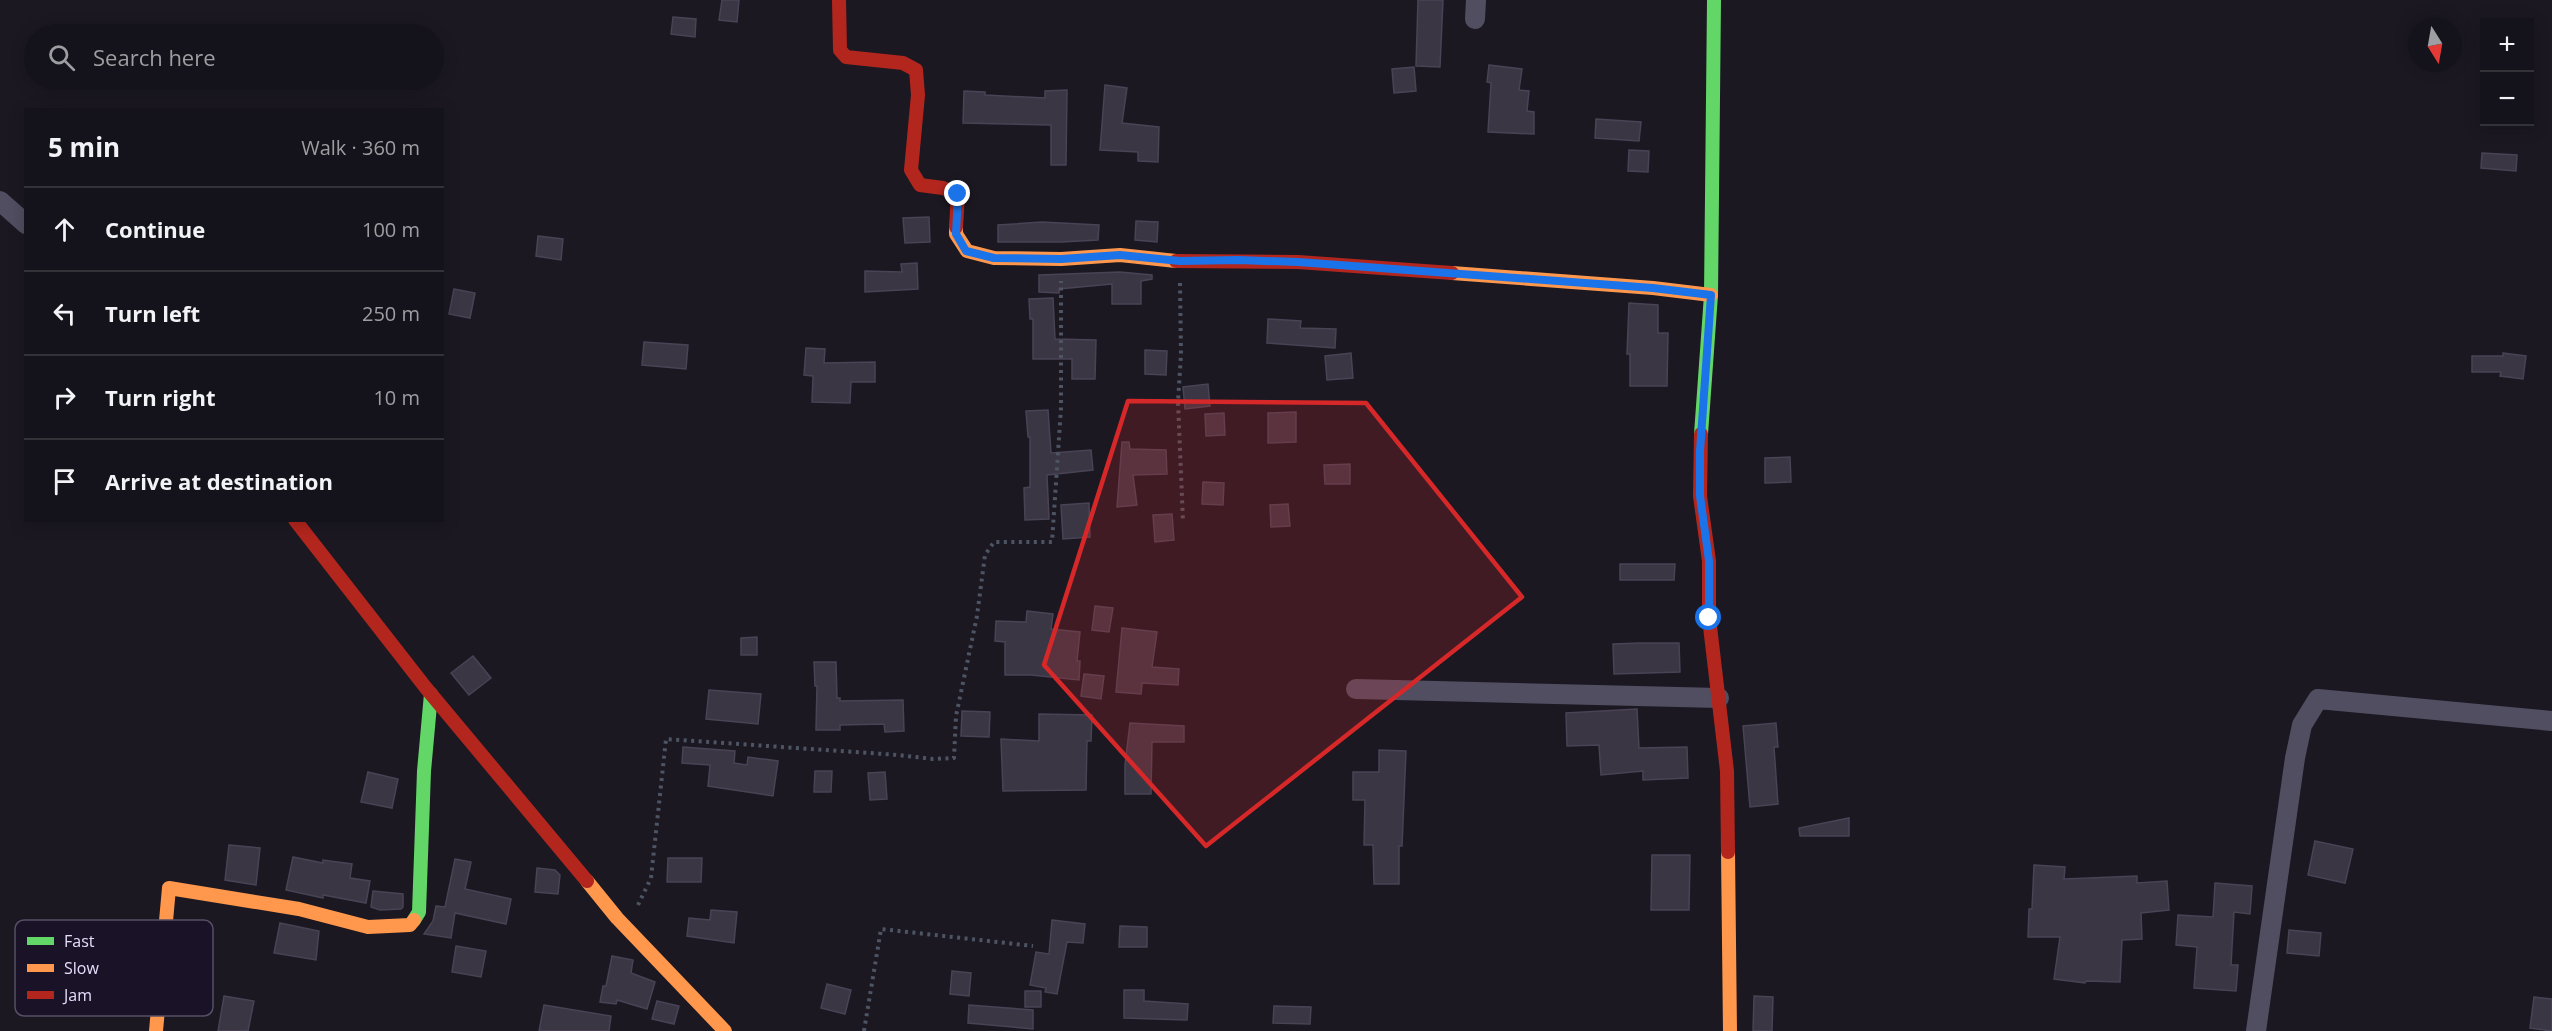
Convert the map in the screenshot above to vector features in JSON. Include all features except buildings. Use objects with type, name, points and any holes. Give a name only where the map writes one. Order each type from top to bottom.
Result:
[{"type":"street","points":[[839,0],[840,50],[846,57],[903,63],[916,70],[918,95],[910,170],[920,185],[943,188],[958,194],[956,234],[966,251],[994,258],[1061,259],[1120,255],[1180,261],[1298,262],[1653,288],[1711,295]]},
{"type":"street","points":[[1714,0],[1711,295],[1700,451],[1700,496],[1709,561],[1709,618],[1727,771],[1730,1031]]},
{"type":"street","points":[[0,201],[24,223]]},
{"type":"street","points":[[298,522],[430,694],[617,918],[725,1031]]},
{"type":"street","points":[[1356,689],[1719,698]]},
{"type":"street","points":[[166,920],[169,888],[299,909],[368,927],[410,925],[419,912],[423,782],[430,694]]},
{"type":"street","points":[[2256,1031],[2295,758],[2302,725],[2318,699],[2552,721]]},
{"type":"street","points":[[156,1031],[157,1016]]},
{"type":"path","points":[[617,918],[634,913],[651,878],[666,739],[954,759],[956,716],[977,616],[986,555],[994,542],[1053,542],[1061,408],[1061,259]]},
{"type":"path","points":[[1180,261],[1181,354],[1178,402],[1183,522]]},
{"type":"path","points":[[864,1031],[881,929],[1033,946]]},
{"type":"highlighted area","points":[[1128,401],[1366,403],[1522,597],[1206,846],[1044,665]]},
{"type":"traffic: fast","points":[[1701,434],[1711,295],[1714,0]]},
{"type":"traffic: fast","points":[[414,920],[419,912],[424,771],[431,694]]},
{"type":"traffic: slow","points":[[956,227],[956,234],[967,251],[994,258],[1061,259],[1120,255],[1176,261]]},
{"type":"traffic: slow","points":[[1452,273],[1653,288],[1711,295]]},
{"type":"traffic: slow","points":[[1728,852],[1730,1031]]},
{"type":"traffic: slow","points":[[587,881],[617,918],[725,1031]]},
{"type":"traffic: slow","points":[[166,920],[169,888],[299,909],[368,927],[410,925],[414,920]]},
{"type":"traffic: slow","points":[[156,1031],[157,1016]]},
{"type":"traffic: jam","points":[[839,0],[840,50],[846,57],[903,63],[916,70],[918,95],[911,170],[920,185],[943,188],[958,194],[956,227]]},
{"type":"traffic: jam","points":[[1176,261],[1298,262],[1452,273]]},
{"type":"traffic: jam","points":[[1701,434],[1700,496],[1709,561],[1709,618],[1727,771],[1728,852]]},
{"type":"traffic: jam","points":[[297,522],[426,688],[587,881]]},
{"type":"route","points":[[958,194],[956,234],[966,251],[994,258],[1061,259],[1120,255],[1180,261],[1298,262],[1653,288],[1711,295],[1700,451],[1700,496],[1709,561],[1709,618]]}]
